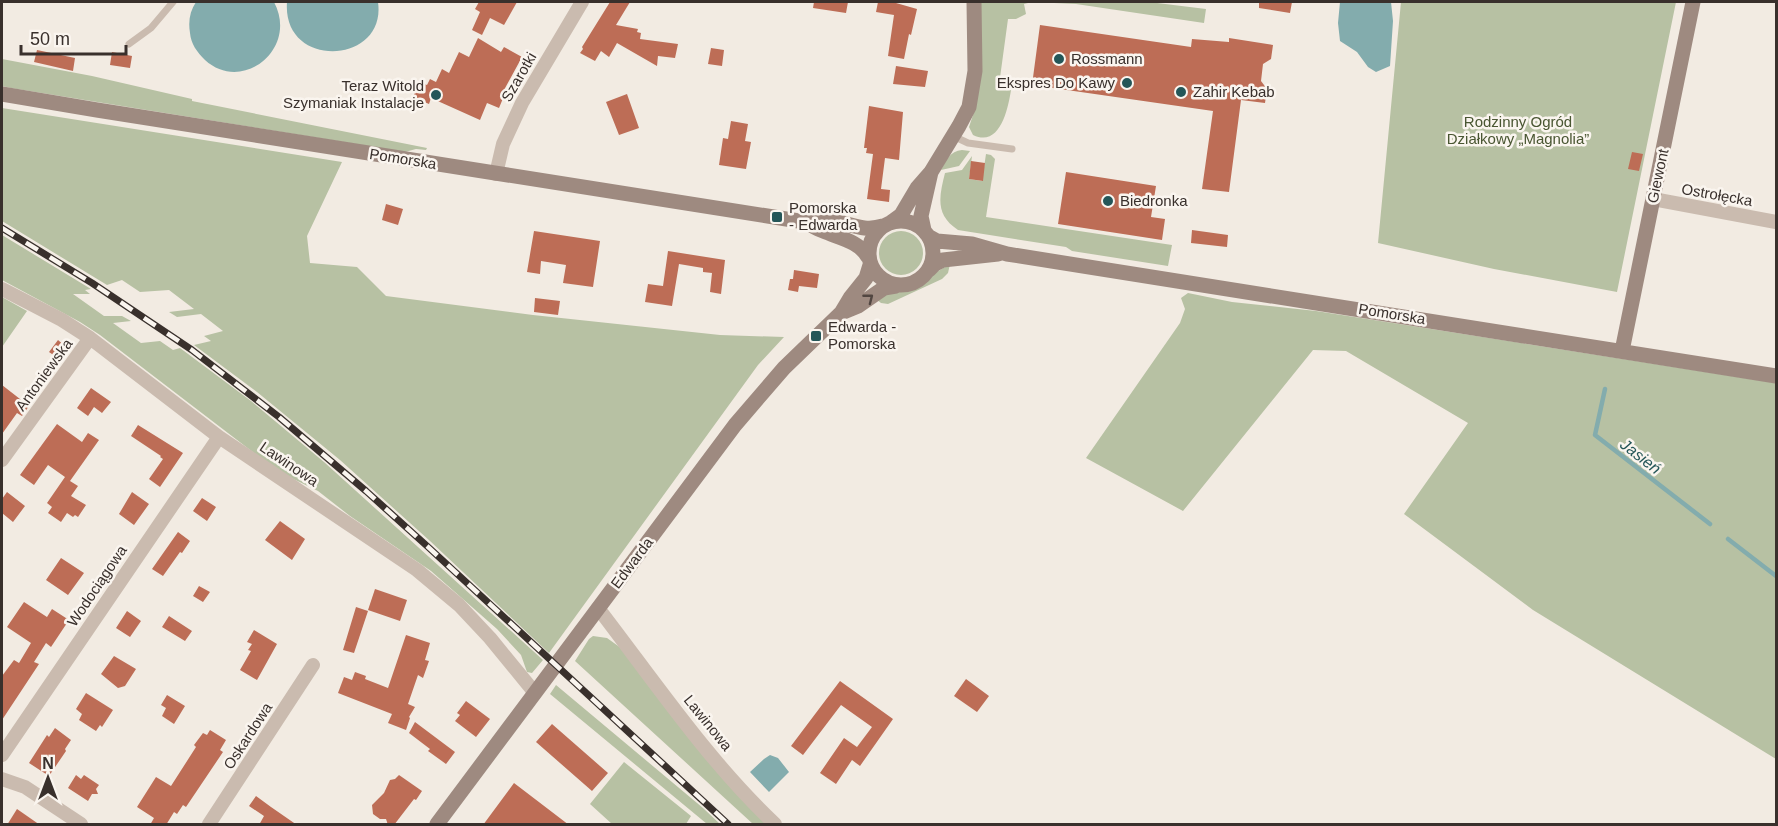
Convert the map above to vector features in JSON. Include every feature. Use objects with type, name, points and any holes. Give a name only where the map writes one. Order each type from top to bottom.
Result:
[{"type":"street","name":"Szarotki","points":[[495,174],[503,144],[522,103],[582,2]]},
{"type":"street","points":[[931,172],[921,216],[926,233],[932,242],[933,257],[929,270],[918,281],[905,286],[884,281],[878,277],[869,261],[868,250],[873,236],[886,224],[901,215],[917,188],[931,172],[969,106],[974,83],[974,2]]},
{"type":"street","name":"Giewont","points":[[1622,351],[1693,2]]},
{"type":"street","name":"Pomorska","points":[[2,94],[805,222],[827,220],[866,229],[886,224]]},
{"type":"street","name":"Ostrołęcka","points":[[1653,199],[1776,222]]},
{"type":"street","points":[[886,224],[897,221],[911,222],[926,233]]},
{"type":"street","name":"Pomorska","points":[[805,222],[851,242],[862,249],[869,261]]},
{"type":"street","name":"Pomorska","points":[[926,233],[937,241],[972,244],[1007,254],[1776,376]]},
{"type":"street","name":"Pomorska","points":[[929,270],[943,260],[1007,254]]},
{"type":"street","name":"Edwarda","points":[[437,825],[735,425],[784,368],[841,313],[866,278],[869,261]]},
{"type":"street","name":"Edwarda","points":[[841,313],[858,306],[884,288],[898,286]]},
{"type":"street","name":"Lawinowa","points":[[2,289],[62,320],[90,338],[219,437],[417,570],[438,586],[490,638],[535,693]]},
{"type":"street","name":"Antoniewska","points":[[2,460],[90,338]]},
{"type":"street","name":"Wodociągowa","points":[[2,755],[219,437]]},
{"type":"street","name":"Lawinowa","points":[[598,608],[712,755],[775,825]]},
{"type":"street","name":"Oskardowa","points":[[209,825],[313,665]]},
{"type":"street","points":[[2,779],[24,787],[81,825]]},
{"type":"lane","points":[[129,44],[151,28],[174,2]]},
{"type":"lane","points":[[953,136],[968,143],[1012,149]]},
{"type":"green space","points":[[981,2],[1032,2],[1024,4],[1026,14],[1016,19],[1008,19],[999,85],[1011,90],[1010,98],[1001,124],[990,136],[982,138],[973,135],[969,127],[976,106]]},
{"type":"green space","points":[[1032,2],[1149,2],[1206,9],[1204,23],[1076,4]]},
{"type":"green space","name":"Rodzinny Ogród Działkowy „Magnolia”","points":[[1401,2],[1676,2],[1617,292],[1494,269],[1378,243]]},
{"type":"green space","points":[[2,59],[92,76],[192,99],[192,101],[427,148],[405,152],[11,88],[2,86]]},
{"type":"green space","points":[[2,108],[342,162],[307,236],[310,263],[357,267],[386,296],[533,315],[720,335],[784,337],[758,365],[549,653],[340,460],[257,392],[194,345],[211,341],[204,336],[223,331],[201,314],[177,317],[169,312],[194,309],[169,290],[140,292],[122,280],[107,285],[2,221]]},
{"type":"green space","points":[[962,150],[970,151],[959,166],[941,170],[951,154]]},
{"type":"green space","points":[[986,154],[995,159],[986,217],[1172,245],[1168,266],[958,230],[942,212],[940,198],[945,173],[962,170],[972,156],[969,179],[982,181]]},
{"type":"green space","points":[[901,231],[916,238],[923,253],[916,268],[901,275],[886,268],[879,253],[886,238]]},
{"type":"green space","points":[[2,235],[91,289],[85,290],[90,294],[73,294],[104,316],[122,316],[131,321],[113,323],[141,343],[160,341],[173,350],[180,348],[251,401],[324,462],[543,660],[532,673],[527,672],[521,655],[497,629],[431,571],[350,516],[318,491],[271,466],[100,335],[2,280]]},
{"type":"green space","points":[[950,264],[948,273],[942,279],[888,304],[876,299],[890,292],[907,292],[915,289]]},
{"type":"green space","points":[[1188,293],[1232,302],[1316,311],[1776,383],[1776,759],[1533,610],[1404,514],[1468,423],[1346,351],[1313,350],[1183,511],[1086,458],[1180,323],[1185,309],[1181,298]]},
{"type":"green space","points":[[2,297],[27,311],[2,347]]},
{"type":"green space","points":[[593,636],[607,638],[621,648],[767,824],[753,824],[575,661]]},
{"type":"green space","points":[[556,685],[720,824],[707,824],[550,694]]},
{"type":"green space","points":[[624,762],[691,816],[686,824],[612,824],[590,804]]},
{"type":"water","points":[[196,2],[274,2],[280,19],[279,36],[273,50],[263,61],[250,69],[235,72],[220,69],[205,60],[197,51],[189,29],[189,20]]},
{"type":"water","points":[[287,2],[378,2],[376,23],[367,38],[352,48],[334,51],[316,48],[300,40],[290,24]]},
{"type":"water","points":[[1340,2],[1391,2],[1393,21],[1390,66],[1376,72],[1368,67],[1357,52],[1340,41],[1338,23]]},
{"type":"water","points":[[770,755],[778,758],[789,772],[769,792],[750,772]]},
{"type":"building","points":[[479,2],[517,2],[504,25],[490,18],[482,35],[472,30],[480,12],[475,9]]},
{"type":"building","points":[[610,2],[630,2],[616,25],[638,29],[637,32],[641,33],[640,39],[678,44],[675,58],[658,56],[657,66],[617,43],[609,57],[601,51],[595,61],[580,53]]},
{"type":"building","points":[[814,2],[848,2],[846,13],[813,8]]},
{"type":"building","points":[[878,2],[896,2],[917,9],[904,59],[888,56],[894,15],[876,12]]},
{"type":"building","points":[[1259,2],[1292,2],[1290,13],[1259,8]]},
{"type":"building","points":[[1040,25],[1191,47],[1192,39],[1229,42],[1229,38],[1273,45],[1271,59],[1263,64],[1261,81],[1267,89],[1265,103],[1241,100],[1229,192],[1202,189],[1213,111],[1032,85]]},
{"type":"building","points":[[478,38],[501,52],[504,47],[522,57],[504,90],[506,91],[499,108],[487,103],[480,120],[431,98],[429,104],[413,97],[419,82],[427,85],[430,79],[436,82],[442,69],[449,73],[459,52],[469,57]]},
{"type":"building","points":[[711,48],[724,50],[722,66],[708,64]]},
{"type":"building","points":[[37,50],[75,58],[73,71],[34,62]]},
{"type":"building","points":[[112,52],[132,56],[130,68],[110,65]]},
{"type":"building","points":[[896,66],[928,71],[925,87],[893,84]]},
{"type":"building","points":[[627,94],[639,128],[619,135],[606,102]]},
{"type":"building","points":[[869,106],[903,112],[899,160],[885,158],[881,189],[890,190],[889,202],[867,199],[873,154],[866,153],[867,148],[864,148]]},
{"type":"building","points":[[731,121],[748,124],[745,141],[751,142],[746,169],[719,165],[723,138],[728,139]]},
{"type":"building","points":[[1632,152],[1643,154],[1639,171],[1628,169]]},
{"type":"building","points":[[971,161],[985,163],[983,181],[969,179]]},
{"type":"building","name":"Biedronka","points":[[1066,172],[1156,186],[1151,217],[1165,219],[1162,240],[1058,224]]},
{"type":"building","points":[[386,204],[403,209],[398,225],[382,220]]},
{"type":"building","points":[[1192,230],[1228,235],[1227,247],[1191,243]]},
{"type":"building","points":[[534,231],[600,241],[593,287],[563,283],[566,265],[541,261],[540,274],[527,272]]},
{"type":"building","points":[[668,251],[725,260],[721,294],[710,292],[712,273],[703,272],[703,268],[679,264],[672,306],[645,302],[648,284],[663,286]]},
{"type":"building","points":[[794,270],[819,274],[817,288],[799,286],[798,292],[788,290]]},
{"type":"building","points":[[535,298],[560,301],[558,315],[534,312]]},
{"type":"building","points":[[58,340],[66,347],[58,358],[49,352]]},
{"type":"building","points":[[2,385],[29,406],[22,416],[17,413],[2,434]]},
{"type":"building","points":[[91,388],[111,402],[102,413],[94,407],[88,416],[77,408]]},
{"type":"building","points":[[57,424],[82,442],[88,433],[99,440],[70,481],[78,486],[71,496],[86,505],[78,517],[67,513],[61,522],[48,513],[52,507],[47,503],[65,477],[48,465],[34,485],[20,475]]},
{"type":"building","points":[[138,425],[183,453],[160,487],[149,479],[163,459],[131,436]]},
{"type":"building","points":[[7,492],[25,506],[13,522],[2,513],[2,499]]},
{"type":"building","points":[[132,492],[149,504],[134,525],[119,514]]},
{"type":"building","points":[[202,498],[216,507],[207,521],[193,511]]},
{"type":"building","points":[[280,521],[305,539],[292,560],[265,540]]},
{"type":"building","points":[[178,532],[190,541],[163,576],[152,569]]},
{"type":"building","points":[[61,558],[84,573],[68,595],[46,580]]},
{"type":"building","points":[[199,586],[210,592],[203,602],[193,596]]},
{"type":"building","points":[[375,589],[407,600],[400,621],[368,610]]},
{"type":"building","points":[[24,602],[47,617],[52,609],[69,620],[51,647],[46,643],[34,662],[39,664],[2,720],[2,676],[14,660],[19,663],[31,643],[7,627]]},
{"type":"building","points":[[356,607],[368,611],[354,653],[343,650]]},
{"type":"building","points":[[127,611],[141,621],[130,637],[116,628]]},
{"type":"building","points":[[169,616],[192,631],[185,641],[162,627]]},
{"type":"building","points":[[254,630],[277,644],[257,680],[240,670],[251,651],[248,650],[252,644],[247,642]]},
{"type":"building","points":[[406,635],[430,643],[425,660],[429,661],[423,678],[418,675],[408,704],[415,707],[409,717],[406,730],[388,723],[392,714],[338,693],[344,677],[352,680],[355,672],[366,676],[365,679],[388,688]]},
{"type":"building","points":[[114,656],[136,669],[125,686],[118,688],[101,674]]},
{"type":"building","points":[[966,679],[989,696],[977,712],[954,696]]},
{"type":"building","points":[[840,681],[893,719],[860,766],[852,760],[836,784],[820,773],[844,738],[857,747],[872,727],[841,705],[803,755],[791,746]]},
{"type":"building","points":[[86,693],[113,710],[102,727],[100,725],[96,731],[79,720],[82,714],[76,709]]},
{"type":"building","points":[[167,695],[185,706],[174,724],[162,716],[166,708],[161,705]]},
{"type":"building","points":[[466,701],[490,719],[476,737],[455,721],[460,715],[457,713]]},
{"type":"building","points":[[415,722],[455,752],[446,764],[409,733]]},
{"type":"building","points":[[552,724],[608,773],[592,791],[536,742]]},
{"type":"building","points":[[55,728],[71,740],[49,776],[29,763],[47,735],[49,737]]},
{"type":"building","points":[[210,730],[226,740],[220,750],[223,752],[186,807],[183,805],[177,814],[174,812],[166,825],[150,825],[154,818],[137,807],[156,777],[171,786],[196,747],[194,745],[203,733],[207,735]]},
{"type":"building","points":[[76,775],[81,779],[84,775],[99,785],[96,789],[98,794],[92,794],[88,801],[68,788]]},
{"type":"building","points":[[399,775],[422,791],[394,825],[388,825],[386,819],[380,819],[373,814],[372,805],[384,793],[390,780]]},
{"type":"building","points":[[514,783],[569,825],[483,825]]},
{"type":"building","points":[[256,796],[297,825],[259,825],[264,816],[249,806]]},
{"type":"building","points":[[17,809],[40,825],[7,825]]},
{"type":"waterway","name":"Jasień","points":[[1605,389],[1595,435],[1710,524]]},
{"type":"waterway","name":"Jasień","points":[[1728,539],[1776,576]]},
{"type":"railway","points":[[2,228],[92,283],[192,350],[279,417],[427,546],[728,824]]},
{"type":"place","name":"Rossmann","points":[[1059,59]]},
{"type":"place","name":"Ekspres Do Kawy","points":[[1127,83]]},
{"type":"place","name":"Zahir Kebab","points":[[1181,92]]},
{"type":"place","name":"Teraz Witold Szymaniak Instalacje","points":[[436,95]]},
{"type":"place","name":"Biedronka","points":[[1108,201]]},
{"type":"place","name":"Pomorska - Edwarda","points":[[777,217]]},
{"type":"place","name":"Edwarda - Pomorska","points":[[816,336]]}]
